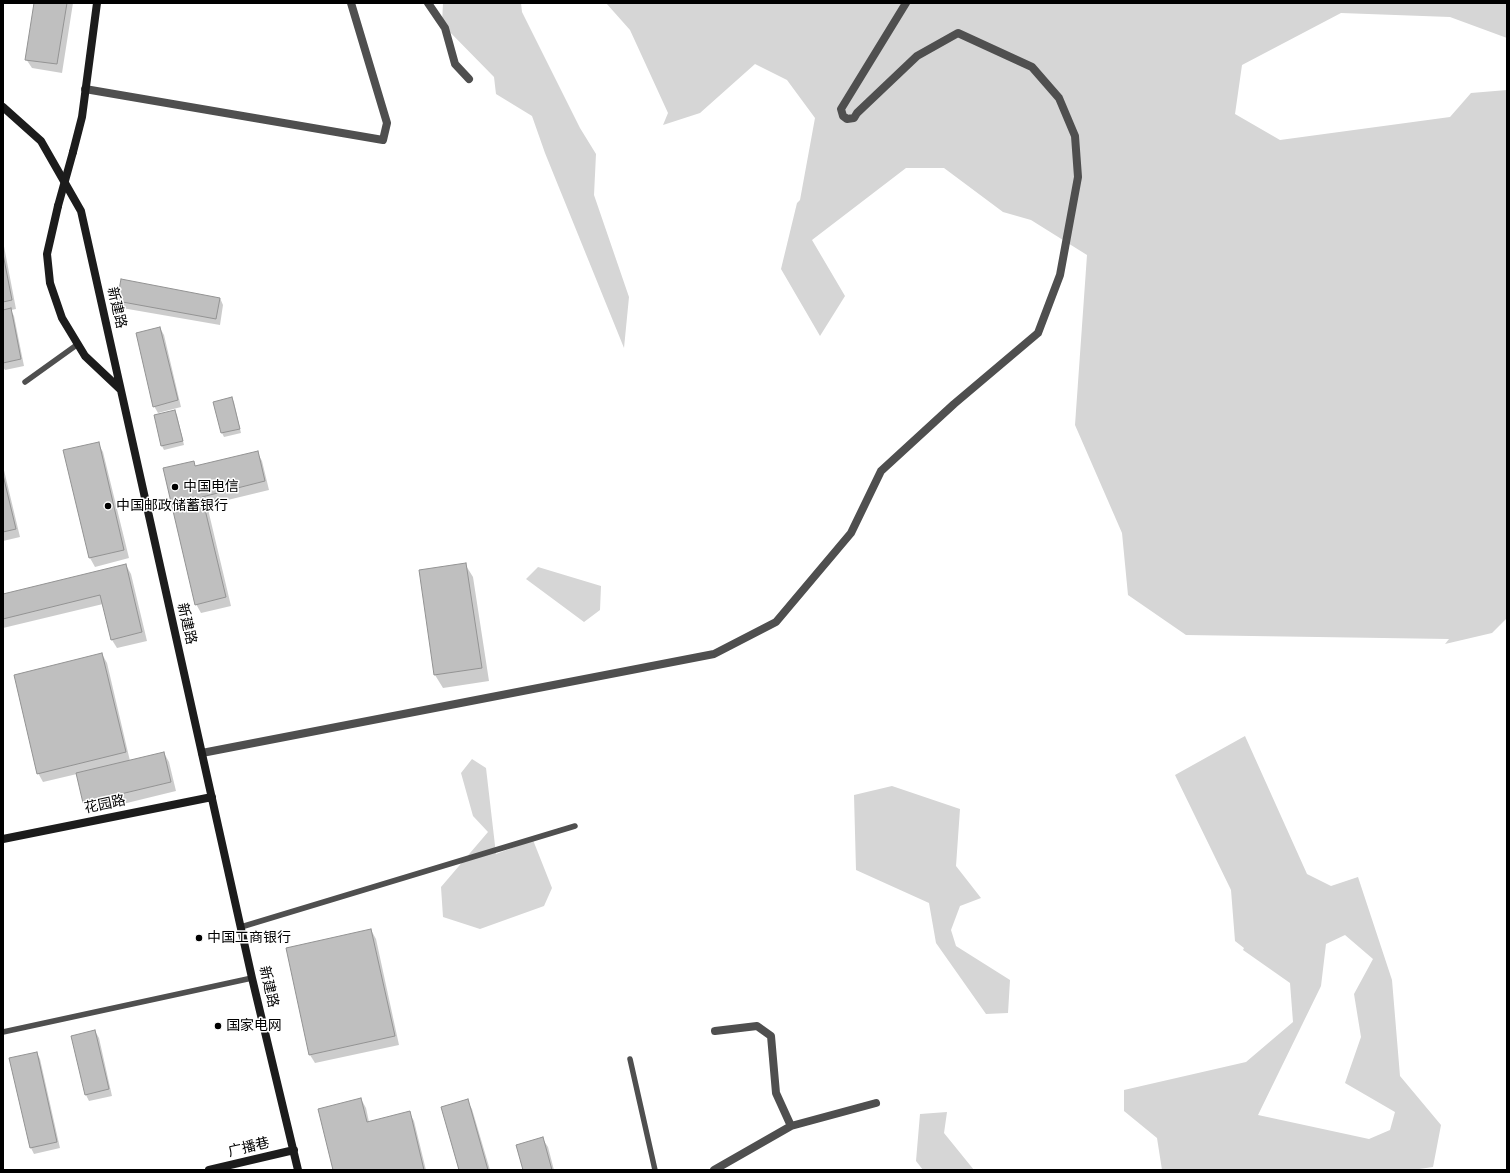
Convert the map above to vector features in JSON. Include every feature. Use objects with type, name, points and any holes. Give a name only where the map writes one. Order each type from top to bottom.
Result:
[{"type":"main road","points":[[97,3],[82,117],[58,206],[47,254],[50,283],[62,318],[86,356],[121,390]]},
{"type":"main road","name":"新建路","points":[[3,107],[41,141],[81,211],[252,978],[298,1170]]},
{"type":"main road","name":"花园路","points":[[3,840],[212,797]]},
{"type":"main road","name":"广播巷","points":[[209,1170],[294,1150]]},
{"type":"street","points":[[85,89],[383,140],[387,123],[351,3]]},
{"type":"street","points":[[428,3],[445,28],[455,64],[469,80]]},
{"type":"street","points":[[202,753],[714,654],[776,622],[851,533],[881,471],[954,404],[1038,333],[1060,275],[1078,177],[1075,136],[1059,98],[1032,67],[958,33],[917,56],[857,113],[854,118],[847,119],[843,116],[841,109],[906,3]]},
{"type":"street","points":[[715,1031],[757,1026],[772,1036],[776,1093],[791,1126]]},
{"type":"street","points":[[714,1170],[791,1126],[876,1103]]},
{"type":"lane","points":[[25,382],[78,344]]},
{"type":"lane","points":[[241,927],[575,826]]},
{"type":"lane","points":[[3,1032],[252,978]]},
{"type":"lane","points":[[630,1059],[655,1170]]},
{"type":"shaded area","points":[[443,3],[521,3],[522,12],[580,128],[596,154],[594,195],[629,297],[624,348],[545,153],[532,116],[496,94],[494,77],[442,24]]},
{"type":"shaded area","points":[[606,3],[1507,3],[1507,38],[1450,17],[1341,13],[1242,65],[1235,114],[1280,140],[1450,117],[1471,93],[1507,90],[1507,618],[1492,633],[1445,644],[1449,639],[1186,635],[1128,595],[1122,533],[1075,425],[1087,255],[1031,220],[1003,212],[944,168],[906,168],[812,240],[845,296],[820,336],[781,269],[797,203],[800,200],[815,118],[787,80],[755,64],[700,113],[663,125],[668,113],[630,30]]},
{"type":"shaded area","points":[[538,567],[601,586],[600,610],[584,622],[526,579]]},
{"type":"shaded area","points":[[1245,736],[1307,874],[1331,886],[1358,877],[1392,980],[1400,1076],[1441,1125],[1433,1167],[1412,1170],[1162,1170],[1157,1138],[1124,1111],[1124,1090],[1246,1062],[1293,1022],[1290,983],[1243,950],[1244,948],[1235,941],[1231,890],[1175,775]],"holes":[[[1345,935],[1373,959],[1354,994],[1361,1037],[1345,1083],[1395,1112],[1390,1130],[1369,1139],[1258,1115],[1321,986],[1326,944]]]},
{"type":"shaded area","points":[[472,759],[486,768],[496,854],[533,840],[552,888],[544,906],[480,929],[443,917],[441,887],[488,832],[473,816],[461,773]]},
{"type":"shaded area","points":[[892,786],[960,809],[956,866],[981,898],[960,906],[951,930],[956,946],[1010,980],[1008,1013],[986,1014],[936,943],[929,903],[856,870],[854,795]]},
{"type":"shaded area","points":[[947,1112],[944,1133],[974,1170],[923,1170],[916,1161],[920,1114]]},
{"type":"building","points":[[34,3],[67,3],[57,64],[25,60]]},
{"type":"building","points":[[3,254],[12,300],[3,302]]},
{"type":"building","points":[[121,279],[220,298],[216,319],[117,301]]},
{"type":"building","points":[[11,308],[21,359],[3,363],[3,310]]},
{"type":"building","points":[[160,327],[178,400],[153,407],[136,333]]},
{"type":"building","points":[[232,397],[240,429],[221,433],[213,402]]},
{"type":"building","points":[[175,410],[183,441],[161,446],[154,415]]},
{"type":"building","points":[[99,442],[124,550],[89,558],[63,450]]},
{"type":"building","points":[[258,451],[265,481],[202,497],[226,597],[195,605],[163,468],[194,461],[195,466]]},
{"type":"building","points":[[3,475],[16,529],[3,532]]},
{"type":"building","points":[[466,563],[482,668],[434,675],[419,570]]},
{"type":"building","points":[[126,564],[142,632],[111,640],[100,595],[3,619],[3,594]]},
{"type":"building","points":[[102,653],[126,752],[37,774],[14,675]]},
{"type":"building","points":[[164,752],[171,782],[83,803],[76,773]]},
{"type":"building","points":[[371,929],[395,1036],[309,1055],[286,948]]},
{"type":"building","points":[[95,1030],[109,1089],[85,1095],[71,1036]]},
{"type":"building","points":[[37,1052],[57,1142],[30,1148],[9,1058]]},
{"type":"building","points":[[361,1098],[367,1122],[410,1111],[424,1170],[333,1170],[318,1109]]},
{"type":"building","points":[[468,1099],[488,1170],[459,1170],[441,1107]]},
{"type":"building","points":[[543,1137],[552,1170],[523,1170],[516,1145]]},
{"type":"place","name":"中国电信","points":[[175,487]]},
{"type":"place","name":"中国邮政储蓄银行","points":[[108,506]]},
{"type":"place","name":"中国工商银行","points":[[199,938]]},
{"type":"place","name":"国家电网","points":[[218,1026]]}]
